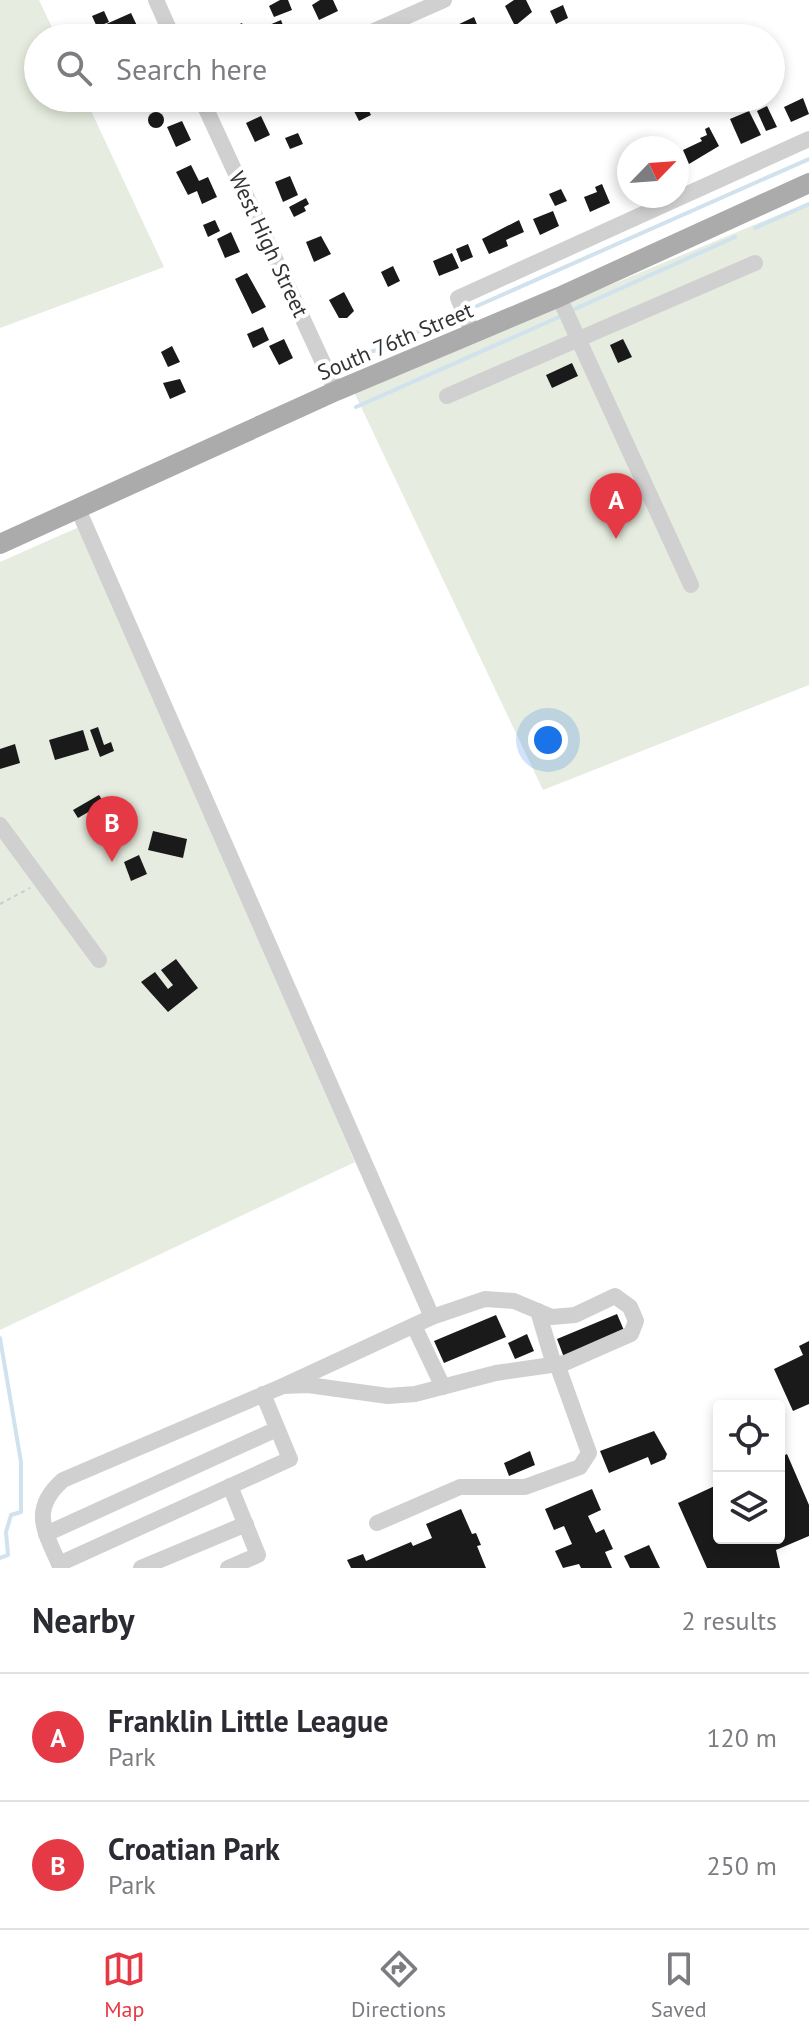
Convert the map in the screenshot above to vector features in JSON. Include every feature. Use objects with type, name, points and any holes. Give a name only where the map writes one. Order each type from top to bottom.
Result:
[{"type":"main road","name":"South 76th Street","points":[[0,544],[336,391],[559,297],[809,183]]},
{"type":"street","points":[[156,0],[167,24]]},
{"type":"street","points":[[390,24],[444,0]]},
{"type":"street","name":"West High Street","points":[[208,112],[336,391]]},
{"type":"street","points":[[473,334],[458,298],[809,139]]},
{"type":"street","points":[[447,396],[755,263]]},
{"type":"street","points":[[559,297],[691,585]]},
{"type":"street","points":[[78,509],[432,1317]]},
{"type":"street","points":[[0,825],[99,960]]},
{"type":"street","points":[[263,1394],[290,1459],[60,1566],[46,1534],[42,1509],[47,1494],[63,1480],[263,1394],[283,1386],[432,1317],[485,1299],[514,1301],[552,1317],[575,1315],[615,1296],[630,1307],[636,1321],[631,1334],[556,1365],[496,1373],[443,1387],[388,1396],[308,1385],[283,1386]]},
{"type":"street","points":[[377,1523],[460,1487],[525,1487],[580,1467],[589,1453],[538,1311]]},
{"type":"street","points":[[414,1326],[443,1387]]},
{"type":"street","points":[[46,1534],[277,1429]]},
{"type":"street","points":[[228,1568],[258,1555],[230,1486]]},
{"type":"street","points":[[141,1568],[246,1524]]},
{"type":"path","points":[[0,904],[41,881]]},
{"type":"shaded area","points":[[0,0],[39,0],[50,24],[24,24],[24,112],[92,112],[164,267],[0,328]]},
{"type":"shaded area","points":[[809,202],[809,685],[543,790],[354,392]]},
{"type":"shaded area","points":[[79,527],[355,1162],[0,1330],[0,562]]},
{"type":"building","points":[[280,0],[288,0],[292,10],[274,17],[269,6]]},
{"type":"building","points":[[320,0],[333,0],[338,11],[319,20],[312,5]]},
{"type":"building","points":[[514,0],[526,0],[532,12],[514,24],[505,6]]},
{"type":"building","points":[[563,5],[568,18],[556,24],[550,11]]},
{"type":"building","points":[[104,11],[109,22],[96,24],[92,16]]},
{"type":"building","points":[[131,13],[136,24],[106,24]]},
{"type":"building","points":[[474,17],[477,24],[459,24]]},
{"type":"building","points":[[803,98],[809,114],[791,122],[785,107]]},
{"type":"building","points":[[156,112],[162,114],[162,126],[156,128],[150,126],[148,120],[150,114]]},
{"type":"building","points":[[354,112],[370,112],[371,115],[359,121]]},
{"type":"building","points":[[750,112],[761,135],[741,144],[730,119]]},
{"type":"building","points":[[757,112],[770,112],[777,127],[766,131]]},
{"type":"building","points":[[261,116],[270,135],[255,142],[246,123]]},
{"type":"building","points":[[182,121],[191,140],[176,147],[167,127]]},
{"type":"building","points":[[709,127],[719,146],[689,164],[689,147],[702,141],[700,138],[707,135],[705,129]]},
{"type":"building","points":[[298,133],[303,144],[290,149],[285,138]]},
{"type":"building","points":[[191,165],[199,181],[208,177],[217,197],[202,204],[197,191],[188,195],[176,172]]},
{"type":"building","points":[[290,176],[298,195],[283,202],[275,182]]},
{"type":"building","points":[[602,184],[610,203],[590,212],[584,197],[597,192],[595,187]]},
{"type":"building","points":[[561,189],[567,201],[555,206],[549,194]]},
{"type":"building","points":[[306,198],[309,204],[304,207],[306,211],[294,217],[289,207]]},
{"type":"building","points":[[553,211],[559,226],[540,235],[533,219]]},
{"type":"building","points":[[215,220],[220,231],[208,237],[203,225]]},
{"type":"building","points":[[519,220],[524,232],[506,240],[508,246],[489,254],[482,239]]},
{"type":"building","points":[[231,232],[240,252],[225,258],[217,239]]},
{"type":"building","points":[[321,236],[331,254],[314,262],[306,242]]},
{"type":"building","points":[[468,244],[473,257],[461,262],[456,249]]},
{"type":"building","points":[[452,253],[459,268],[439,276],[433,261]]},
{"type":"building","points":[[393,266],[400,281],[388,287],[381,272]]},
{"type":"building","points":[[247,273],[266,307],[252,314],[235,279]]},
{"type":"building","points":[[344,292],[354,311],[347,318],[339,318],[329,300]]},
{"type":"building","points":[[263,327],[269,340],[253,348],[247,334]]},
{"type":"building","points":[[284,339],[293,358],[279,365],[269,346]]},
{"type":"building","points":[[623,339],[632,357],[618,363],[610,345]]},
{"type":"building","points":[[172,346],[180,362],[168,367],[161,352]]},
{"type":"building","points":[[572,363],[578,376],[552,388],[546,375]]},
{"type":"building","points":[[180,379],[186,392],[170,399],[163,383]]},
{"type":"building","points":[[98,727],[104,745],[111,742],[114,751],[100,757],[90,730]]},
{"type":"building","points":[[83,730],[89,750],[55,760],[49,740]]},
{"type":"building","points":[[15,744],[20,763],[0,769],[0,749]]},
{"type":"building","points":[[99,795],[104,803],[78,818],[73,810]]},
{"type":"building","points":[[153,831],[187,839],[183,858],[148,850]]},
{"type":"building","points":[[139,855],[147,874],[131,881],[124,862]]},
{"type":"building","points":[[176,959],[198,988],[168,1012],[141,982],[155,972],[168,989],[173,985],[161,970]]},
{"type":"building","points":[[617,1314],[626,1335],[565,1360],[557,1339]]},
{"type":"building","points":[[496,1315],[506,1337],[444,1363],[434,1341]]},
{"type":"building","points":[[527,1334],[534,1351],[515,1359],[508,1343]]},
{"type":"building","points":[[809,1341],[809,1404],[793,1411],[774,1369],[803,1355],[799,1346]]},
{"type":"building","points":[[654,1431],[667,1454],[665,1459],[651,1465],[648,1457],[609,1473],[600,1451]]},
{"type":"building","points":[[530,1451],[535,1465],[509,1476],[504,1463]]},
{"type":"building","points":[[785,1455],[809,1505],[809,1536],[776,1550],[780,1568],[707,1568],[678,1503],[713,1487],[713,1544],[785,1544]]},
{"type":"building","points":[[592,1489],[601,1510],[588,1516],[596,1533],[604,1529],[613,1549],[605,1552],[612,1568],[581,1568],[579,1564],[563,1568],[555,1551],[572,1544],[564,1526],[554,1530],[545,1509]]},
{"type":"building","points":[[461,1509],[472,1534],[476,1533],[481,1545],[477,1546],[486,1568],[351,1568],[347,1560],[363,1554],[366,1561],[411,1542],[413,1546],[432,1538],[426,1524]]},
{"type":"building","points":[[649,1545],[660,1568],[630,1568],[624,1556]]},
{"type":"waterway","points":[[477,306],[809,159]]},
{"type":"waterway","points":[[755,228],[809,204]]},
{"type":"waterway","points":[[575,309],[735,237]]},
{"type":"waterway","points":[[356,407],[559,317]]},
{"type":"waterway","points":[[347,358],[377,350],[447,319]]},
{"type":"waterway","points":[[0,1338],[21,1462],[21,1512],[11,1515],[6,1532],[8,1555],[0,1558]]},
{"type":"place","name":"Franklin Little League","points":[[616,539]]},
{"type":"place","name":"Croatian Park","points":[[112,862]]}]
